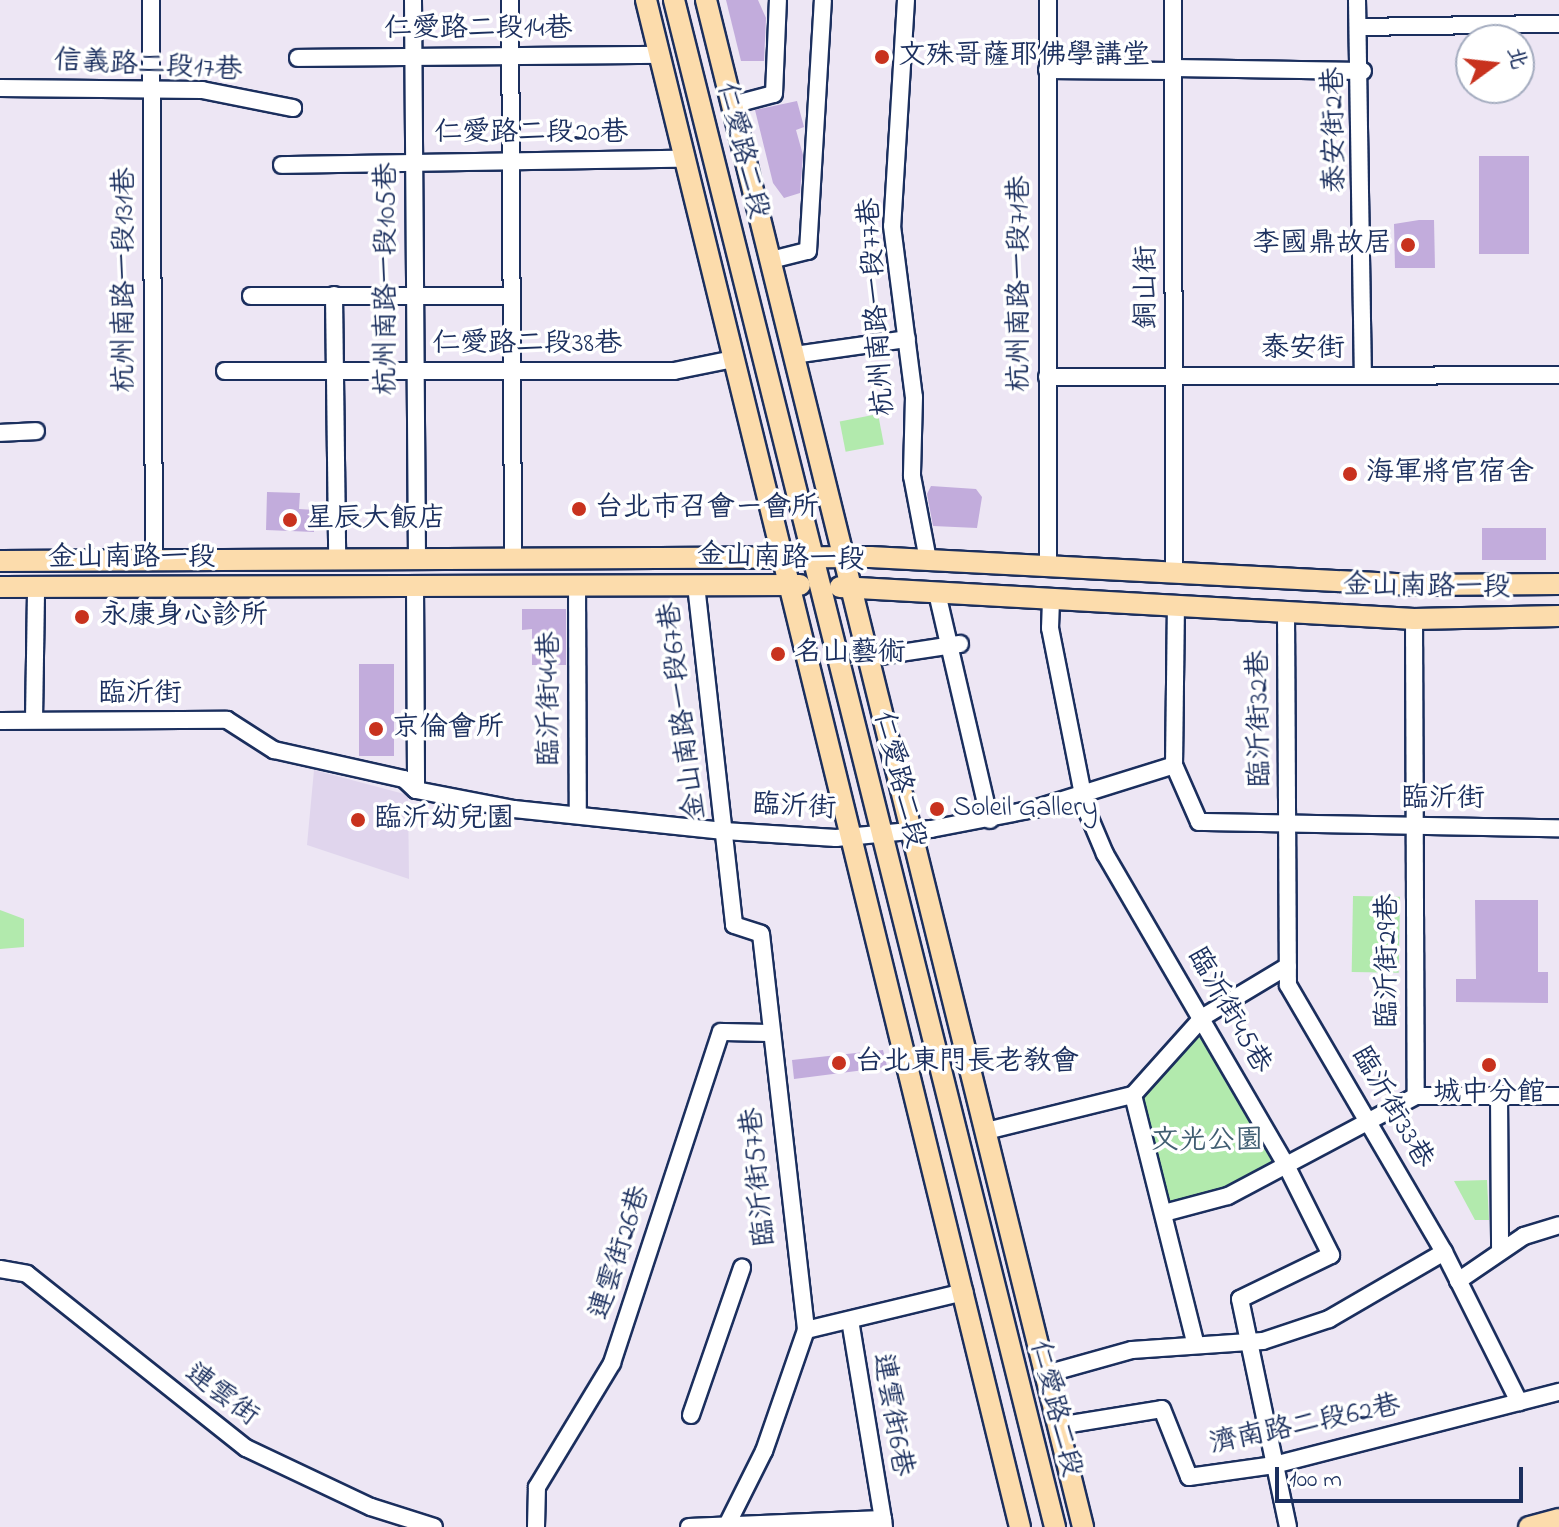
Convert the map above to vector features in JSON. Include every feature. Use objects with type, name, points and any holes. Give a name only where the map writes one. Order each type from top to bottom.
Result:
[{"type":"main road","name":"仁愛路二段","points":[[646,0],[854,836],[1020,1527]]},
{"type":"main road","name":"仁愛路二段","points":[[674,0],[1055,1527]]},
{"type":"main road","name":"仁愛路二段","points":[[706,0],[1083,1527]]},
{"type":"main road","name":"金山南路一段","points":[[0,561],[782,556],[928,560],[1415,585],[1559,584]]},
{"type":"main road","name":"金山南路一段","points":[[0,587],[789,584],[1414,619],[1559,616]]},
{"type":"main road","points":[[1529,1527],[1559,1519]]},
{"type":"street","name":"杭州南路一段131巷","points":[[151,0],[154,559]]},
{"type":"street","name":"杭州南路一段105巷","points":[[413,0],[417,558]]},
{"type":"street","points":[[510,0],[513,557]]},
{"type":"street","points":[[732,105],[774,94],[778,0]]},
{"type":"street","points":[[771,260],[808,251],[823,0]]},
{"type":"street","name":"杭州南路一段77巷","points":[[906,0],[892,226],[914,397],[912,476],[928,560]]},
{"type":"street","name":"杭州南路一段71巷","points":[[1048,0],[1048,567]]},
{"type":"street","name":"銅山街","points":[[1173,0],[1174,574]]},
{"type":"street","name":"泰安街2巷","points":[[1357,0],[1363,71],[1363,376]]},
{"type":"street","points":[[1358,27],[1559,24]]},
{"type":"street","name":"仁愛路二段14巷","points":[[298,58],[659,55]]},
{"type":"street","points":[[1047,70],[1363,71]]},
{"type":"street","name":"信義路二段17巷","points":[[0,88],[202,90],[293,108]]},
{"type":"street","name":"仁愛路二段20巷","points":[[282,165],[413,160],[684,159]]},
{"type":"street","points":[[334,295],[337,558]]},
{"type":"street","points":[[251,296],[512,296]]},
{"type":"street","points":[[794,355],[907,339]]},
{"type":"street","name":"仁愛路二段38巷","points":[[225,371],[674,371],[733,359]]},
{"type":"street","name":"泰安街","points":[[1047,377],[1559,375]]},
{"type":"street","points":[[0,433],[36,431]]},
{"type":"street","name":"臨沂街44巷","points":[[577,584],[578,815]]},
{"type":"street","points":[[415,585],[416,790]]},
{"type":"street","name":"金山南路一段67巷","points":[[696,585],[724,831]]},
{"type":"street","points":[[34,720],[36,586]]},
{"type":"street","points":[[937,593],[955,646],[990,820]]},
{"type":"street","name":"臨沂街45巷","points":[[1051,600],[1044,629],[1083,793],[1105,854],[1203,1017],[1285,1163],[1331,1255],[1240,1299],[1249,1340]]},
{"type":"street","points":[[1174,765],[1176,606]]},
{"type":"street","name":"臨沂街32巷","points":[[1286,613],[1288,825]]},
{"type":"street","name":"臨沂街29巷","points":[[1414,619],[1416,1096]]},
{"type":"street","points":[[868,658],[955,646]]},
{"type":"street","name":"臨沂街","points":[[0,721],[227,720],[274,750],[404,779],[416,790],[578,815],[724,831],[854,836],[912,832],[990,820],[1174,765],[1199,822],[1559,828]]},
{"type":"street","name":"臨沂街33巷","points":[[1288,825],[1288,985],[1444,1252],[1519,1402]]},
{"type":"street","name":"臨沂街57巷","points":[[724,831],[734,925],[761,934],[806,1330],[764,1451],[726,1525]]},
{"type":"street","points":[[986,1131],[1133,1095],[1203,1017],[1288,966]]},
{"type":"street","name":"連雲街26巷","points":[[536,1527],[537,1487],[612,1363],[721,1032],[772,1033]]},
{"type":"street","points":[[1133,1095],[1195,1342]]},
{"type":"street","points":[[1499,1095],[1500,1251]]},
{"type":"street","points":[[1164,1213],[1228,1196],[1416,1096],[1559,1096]]},
{"type":"street","points":[[1458,1281],[1500,1251],[1559,1225]]},
{"type":"street","points":[[1046,1374],[1132,1350],[1195,1342],[1249,1340],[1329,1319],[1444,1252]]},
{"type":"street","points":[[691,1415],[742,1268]]},
{"type":"street","name":"連雲街","points":[[0,1269],[27,1274],[246,1448],[297,1474],[434,1527]]},
{"type":"street","points":[[806,1330],[964,1292]]},
{"type":"street","name":"連雲街6巷","points":[[850,1320],[884,1523]]},
{"type":"street","points":[[1249,1340],[1288,1527]]},
{"type":"street","name":"濟南路二段62巷","points":[[1058,1426],[1162,1409],[1189,1477],[1274,1465],[1559,1392]]},
{"type":"street","points":[[689,1527],[884,1523]]},
{"type":"shaded area","name":"臨沂幼兒園","points":[[314,770],[408,795],[409,879],[307,845]]},
{"type":"green space","points":[[878,414],[884,444],[846,452],[840,421]]},
{"type":"green space","points":[[1353,896],[1400,897],[1399,973],[1352,972]]},
{"type":"green space","points":[[0,910],[24,919],[24,947],[0,949]]},
{"type":"green space","name":"文光公園","points":[[1203,1029],[1280,1163],[1229,1191],[1169,1207],[1141,1096]]},
{"type":"green space","points":[[1487,1180],[1489,1220],[1475,1220],[1454,1181]]},
{"type":"building","points":[[726,0],[758,0],[766,18],[764,61],[741,61]]},
{"type":"building","points":[[797,101],[804,127],[796,130],[803,155],[800,193],[784,198],[773,183],[755,110]]},
{"type":"building","points":[[1479,156],[1529,156],[1529,254],[1479,254]]},
{"type":"building","name":"李國鼎故居","points":[[1434,220],[1435,268],[1395,268],[1394,224]]},
{"type":"building","points":[[931,486],[976,489],[982,497],[977,528],[933,526],[927,494]]},
{"type":"building","name":"星辰大飯店","points":[[267,492],[300,493],[299,509],[315,510],[314,532],[266,530]]},
{"type":"building","points":[[1482,528],[1546,528],[1546,560],[1482,560]]},
{"type":"building","points":[[522,609],[566,609],[566,665],[532,665],[532,629],[522,630]]},
{"type":"building","name":"京倫會所","points":[[359,664],[394,664],[394,756],[359,756]]},
{"type":"building","points":[[1475,900],[1538,900],[1538,972],[1548,972],[1548,1003],[1456,1002],[1456,979],[1476,979]]},
{"type":"building","name":"台北東門長老教會","points":[[883,1050],[887,1066],[794,1079],[792,1060]]},
{"type":"place","name":"文殊哥薩耶佛學講堂","points":[[882,57]]},
{"type":"place","name":"李國鼎故居","points":[[1408,245]]},
{"type":"place","name":"海軍將官宿舍","points":[[1350,474]]},
{"type":"place","name":"台北市召會ㄧ會所","points":[[579,509]]},
{"type":"place","name":"星辰大飯店","points":[[290,520]]},
{"type":"place","name":"永康身心診所","points":[[82,617]]},
{"type":"place","name":"名山藝術","points":[[778,654]]},
{"type":"place","name":"京倫會所","points":[[376,729]]},
{"type":"place","name":"Soleil Gallery","points":[[937,809]]},
{"type":"place","name":"臨沂幼兒園","points":[[358,820]]},
{"type":"place","name":"台北東門長老教會","points":[[839,1063]]},
{"type":"place","name":"城中分館","points":[[1489,1065]]}]
